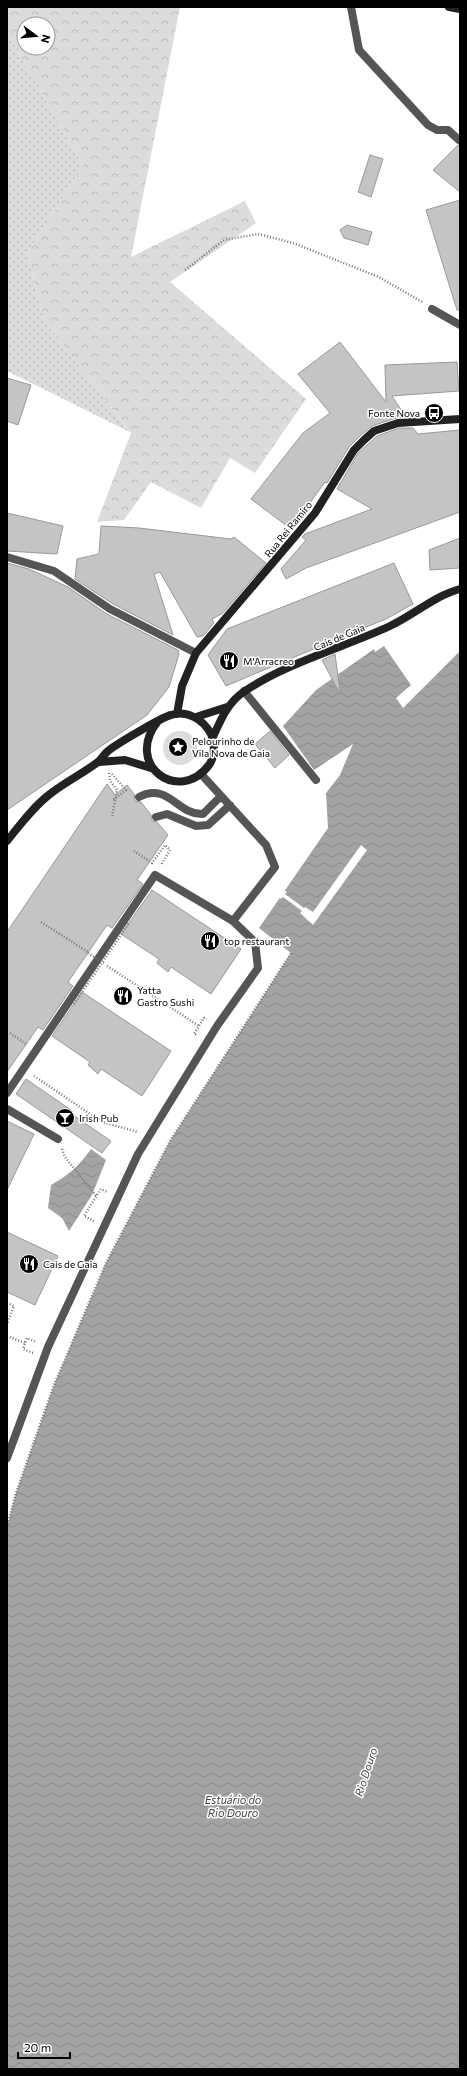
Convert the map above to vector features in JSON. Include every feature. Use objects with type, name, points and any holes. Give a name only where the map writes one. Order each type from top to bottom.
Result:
[{"type":"street","points":[[351,7],[359,50],[428,125],[437,130],[448,130],[459,140]]},
{"type":"street","points":[[449,7],[460,9]]},
{"type":"street","points":[[432,308],[460,325]]},
{"type":"street","name":"Rua Rei Ramiro","points":[[177,714],[182,686],[196,653],[315,513],[354,450],[374,431],[398,424],[460,419]]},
{"type":"street","points":[[7,557],[54,570],[110,608],[196,653]]},
{"type":"street","name":"Cais de Gaia","points":[[213,738],[227,707],[244,691],[275,674],[391,626],[448,592],[460,589]]},
{"type":"street","points":[[244,691],[316,780]]},
{"type":"street","name":"Cais de Gaia","points":[[196,717],[227,707]]},
{"type":"street","points":[[7,841],[49,794],[99,762],[108,751],[158,721],[170,715],[183,713],[196,717],[206,726],[213,738],[214,751],[210,764],[201,774],[190,780],[176,782],[164,778],[154,769],[147,757],[146,744],[150,731],[158,721]]},
{"type":"street","points":[[99,762],[125,760],[154,769]]},
{"type":"street","points":[[201,774],[266,845],[275,867],[233,921]]},
{"type":"street","points":[[139,797],[149,792],[167,796],[194,814],[203,814],[221,796]]},
{"type":"street","points":[[156,817],[167,814],[196,826],[208,825],[230,805]]},
{"type":"street","points":[[7,1093],[100,961],[155,875],[233,921],[255,942],[258,968],[217,1026],[138,1154],[48,1347],[7,1458]]},
{"type":"street","points":[[7,1109],[58,1139]]},
{"type":"path","points":[[185,270],[224,240],[258,234],[293,243],[379,277],[432,308]]},
{"type":"path","points":[[110,773],[110,781],[117,790],[112,817]]},
{"type":"path","points":[[112,801],[126,790],[116,777]]},
{"type":"path","points":[[134,851],[152,863],[165,845],[170,850],[155,875]]},
{"type":"path","points":[[41,922],[198,1025]]},
{"type":"path","points":[[74,1004],[100,961],[129,923]]},
{"type":"path","points":[[7,1526],[16,1493],[54,1385],[106,1263],[170,1142],[291,953]]},
{"type":"path","points":[[194,1034],[198,1025],[204,1018]]},
{"type":"path","points":[[10,1033],[29,1045],[27,1048]]},
{"type":"path","points":[[23,1069],[102,1122],[132,1130]]},
{"type":"path","points":[[65,1157],[96,1196]]},
{"type":"path","points":[[84,1216],[101,1189]]},
{"type":"path","points":[[7,1303],[14,1306],[7,1324]]},
{"type":"path","points":[[7,1336],[25,1343],[27,1338]]},
{"type":"green space","points":[[7,7],[180,7],[131,257],[245,201],[256,223],[170,282],[306,399],[255,473],[230,458],[201,508],[151,482],[124,520],[97,522],[131,433],[45,322],[27,254],[83,166],[21,56],[56,56],[56,16],[16,16],[16,48],[7,32]]},
{"type":"green space","points":[[7,32],[16,48],[16,56],[21,56],[83,166],[27,254],[45,322],[130,432],[7,371]]},
{"type":"green space","points":[[177,731],[183,731],[187,732],[194,738],[197,748],[196,755],[190,762],[183,765],[177,765],[173,764],[166,758],[163,751],[163,745],[164,741],[170,734]]},
{"type":"water","name":"Estuário do Rio Douro","points":[[384,646],[411,685],[396,698],[403,708],[460,651],[460,2069],[7,2069],[7,1527],[16,1493],[54,1385],[106,1263],[170,1141],[291,953],[259,928],[328,828],[326,793],[340,775],[353,744],[314,770],[283,726],[316,690],[374,649],[375,652]]},
{"type":"water","points":[[91,1149],[106,1160],[92,1195],[69,1231],[62,1218],[48,1208],[51,1185],[73,1170]]},
{"type":"pier","points":[[361,845],[367,850],[313,925],[300,913],[302,911],[283,897],[281,899],[278,896],[283,890],[287,892],[285,894],[304,908],[305,907],[313,912]]},
{"type":"building","points":[[458,145],[460,145],[460,192],[433,170]]},
{"type":"building","points":[[370,155],[383,159],[371,197],[358,192]]},
{"type":"building","points":[[460,200],[460,310],[457,310],[426,210]]},
{"type":"building","points":[[347,225],[372,232],[368,245],[344,238],[340,230]]},
{"type":"building","points":[[340,342],[386,402],[385,365],[457,362],[459,391],[392,396],[406,417],[396,418],[372,426],[360,436],[349,447],[327,483],[325,482],[291,529],[251,499],[303,433],[330,413],[298,374]]},
{"type":"building","points":[[7,378],[31,385],[18,425],[7,421]]},
{"type":"building","points":[[399,428],[413,428],[418,434],[460,430],[460,512],[306,568],[286,579],[281,569],[306,540],[302,537],[305,534],[372,509],[337,489],[358,453],[377,436]]},
{"type":"building","points":[[7,513],[63,526],[57,554],[7,551]]},
{"type":"building","points":[[101,526],[139,528],[231,539],[234,537],[266,563],[223,613],[212,619],[214,623],[203,636],[197,637],[160,572],[154,574],[173,635],[113,604],[75,579],[77,559],[99,554]]},
{"type":"building","points":[[460,538],[460,568],[430,570],[429,550]]},
{"type":"building","points":[[7,563],[29,569],[68,587],[107,614],[178,650],[179,654],[169,687],[147,715],[7,810]]},
{"type":"building","points":[[394,563],[413,604],[386,619],[334,640],[334,643],[317,650],[316,648],[226,686],[208,655],[227,629]]},
{"type":"building","points":[[335,654],[340,691],[339,692],[322,660]]},
{"type":"building","points":[[270,731],[289,755],[275,768],[255,744]]},
{"type":"building","points":[[107,784],[115,795],[127,785],[134,794],[135,801],[141,802],[151,815],[152,821],[157,822],[168,835],[137,880],[143,884],[112,928],[107,925],[68,982],[73,986],[43,1030],[38,1027],[7,1072],[7,932]]},
{"type":"building","points":[[152,890],[241,949],[211,994],[171,967],[168,972],[157,963],[159,959],[121,934]]},
{"type":"building","points":[[82,992],[171,1051],[142,1096],[101,1069],[98,1074],[88,1065],[90,1062],[52,1036]]},
{"type":"building","points":[[26,1079],[71,1110],[70,1113],[111,1141],[102,1153],[16,1094]]},
{"type":"building","points":[[7,1121],[34,1134],[7,1190]]},
{"type":"building","points":[[7,1232],[58,1256],[35,1305],[7,1292]]},
{"type":"place","name":"Fonte Nova","points":[[434,413]]},
{"type":"place","name":"M'Arracreo","points":[[229,661]]},
{"type":"place","name":"Pelourinho de Vila Nova de Gaia","points":[[178,747]]},
{"type":"place","name":"top restaurant","points":[[210,941]]},
{"type":"place","name":"Yatta Gastro Sushi","points":[[123,996]]},
{"type":"place","name":"Irish Pub","points":[[65,1118]]},
{"type":"place","name":"Cais de Gaia","points":[[29,1264]]},
{"type":"water label","name":"Rio Douro","points":[[366,1772]]}]
